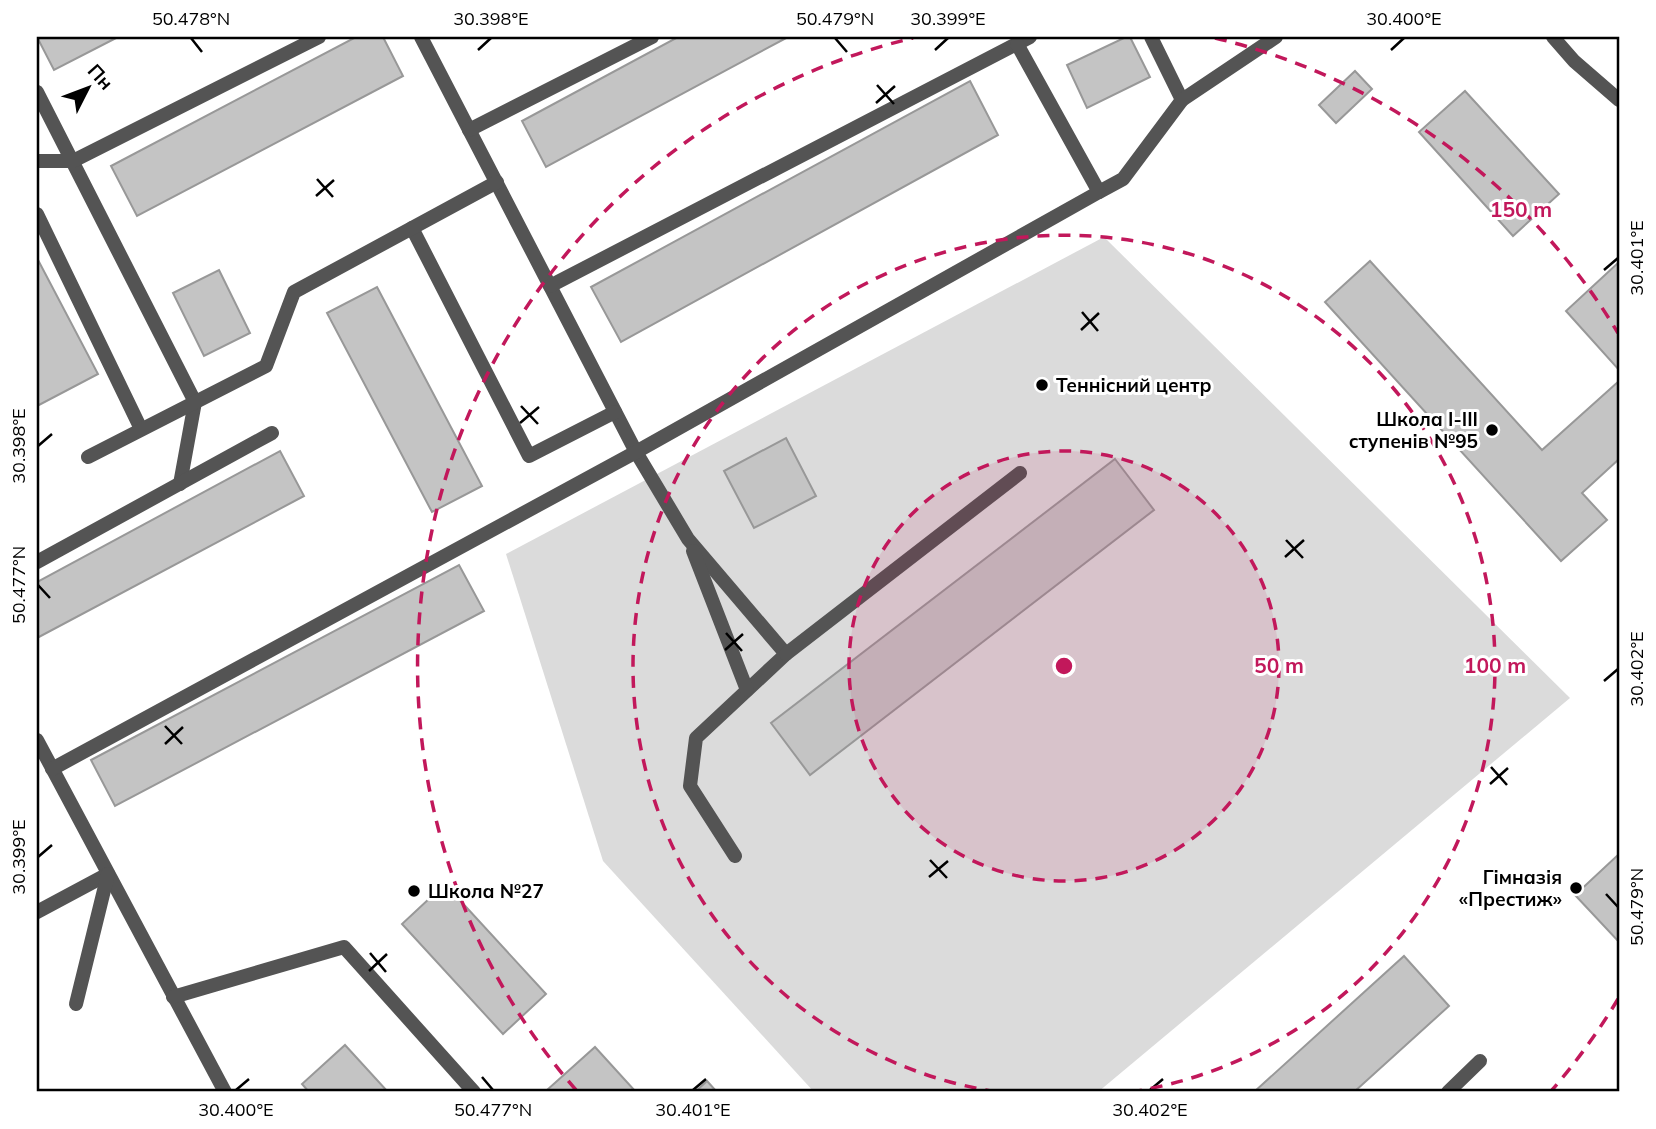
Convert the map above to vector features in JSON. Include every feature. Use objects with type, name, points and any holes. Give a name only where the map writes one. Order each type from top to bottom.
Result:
[{"type":"lane","points":[[37,161],[73,161],[319,37]]},
{"type":"lane","points":[[421,37],[636,452],[688,539],[747,690]]},
{"type":"lane","points":[[469,130],[652,37]]},
{"type":"lane","points":[[1151,37],[1182,100]]},
{"type":"lane","points":[[52,769],[636,452],[1123,179],[1182,100],[1276,37]]},
{"type":"lane","points":[[1553,37],[1574,61],[1619,100]]},
{"type":"lane","points":[[550,286],[1023,40],[1099,192]]},
{"type":"lane","points":[[37,92],[195,402],[180,484]]},
{"type":"lane","points":[[88,457],[266,366],[294,292],[497,182]]},
{"type":"lane","points":[[37,214],[141,429]]},
{"type":"lane","points":[[412,228],[529,456],[615,412]]},
{"type":"lane","points":[[37,562],[272,433]]},
{"type":"lane","points":[[735,856],[690,786],[696,737],[786,654],[1020,473]]},
{"type":"lane","points":[[688,539],[786,654]]},
{"type":"lane","points":[[37,740],[225,1092]]},
{"type":"lane","points":[[37,912],[107,874]]},
{"type":"lane","points":[[76,1004],[107,874]]},
{"type":"lane","points":[[173,998],[344,947],[474,1092]]},
{"type":"lane","points":[[1448,1092],[1480,1061]]},
{"type":"shaded area","points":[[1104,237],[1570,698],[1098,1092],[814,1092],[603,861],[506,554]]},
{"type":"building","points":[[37,37],[118,37],[54,70]]},
{"type":"building","points":[[356,37],[383,37],[403,76],[137,216],[111,166]]},
{"type":"building","points":[[678,37],[788,37],[546,167],[522,121]]},
{"type":"building","points":[[1130,37],[1150,77],[1087,108],[1067,65]]},
{"type":"building","points":[[1355,71],[1372,89],[1336,123],[1319,105]]},
{"type":"building","points":[[970,81],[998,135],[621,342],[591,287]]},
{"type":"building","points":[[1465,91],[1559,194],[1513,236],[1419,132]]},
{"type":"building","points":[[37,258],[98,374],[37,406]]},
{"type":"building","points":[[1370,261],[1542,450],[1619,381],[1619,459],[1582,493],[1607,520],[1561,561],[1325,302]]},
{"type":"building","points":[[1619,262],[1619,370],[1566,311]]},
{"type":"building","points":[[219,270],[250,333],[204,356],[173,293]]},
{"type":"building","points":[[377,287],[482,486],[432,512],[327,313]]},
{"type":"building","points":[[786,438],[816,496],[754,528],[724,471]]},
{"type":"building","points":[[280,451],[304,496],[37,638],[37,582]]},
{"type":"building","points":[[1115,459],[1154,510],[810,775],[771,723]]},
{"type":"building","points":[[459,565],[484,611],[115,806],[91,760]]},
{"type":"building","points":[[1619,854],[1619,942],[1575,895]]},
{"type":"building","points":[[445,884],[546,994],[503,1034],[402,924]]},
{"type":"building","points":[[1404,956],[1449,1006],[1354,1092],[1254,1092]]},
{"type":"building","points":[[345,1045],[388,1092],[309,1092],[302,1084]]},
{"type":"building","points":[[595,1047],[636,1092],[547,1090]]},
{"type":"building","points":[[707,1081],[717,1092],[695,1092]]},
{"type":"place","name":"Теннісний центр","points":[[1042,385]]},
{"type":"place","name":"Школа І-ІІІ ступенів №95","points":[[1492,430]]},
{"type":"place","name":"Гімназія «Престиж»","points":[[1576,888]]},
{"type":"place","name":"Школа №27","points":[[414,891]]}]
